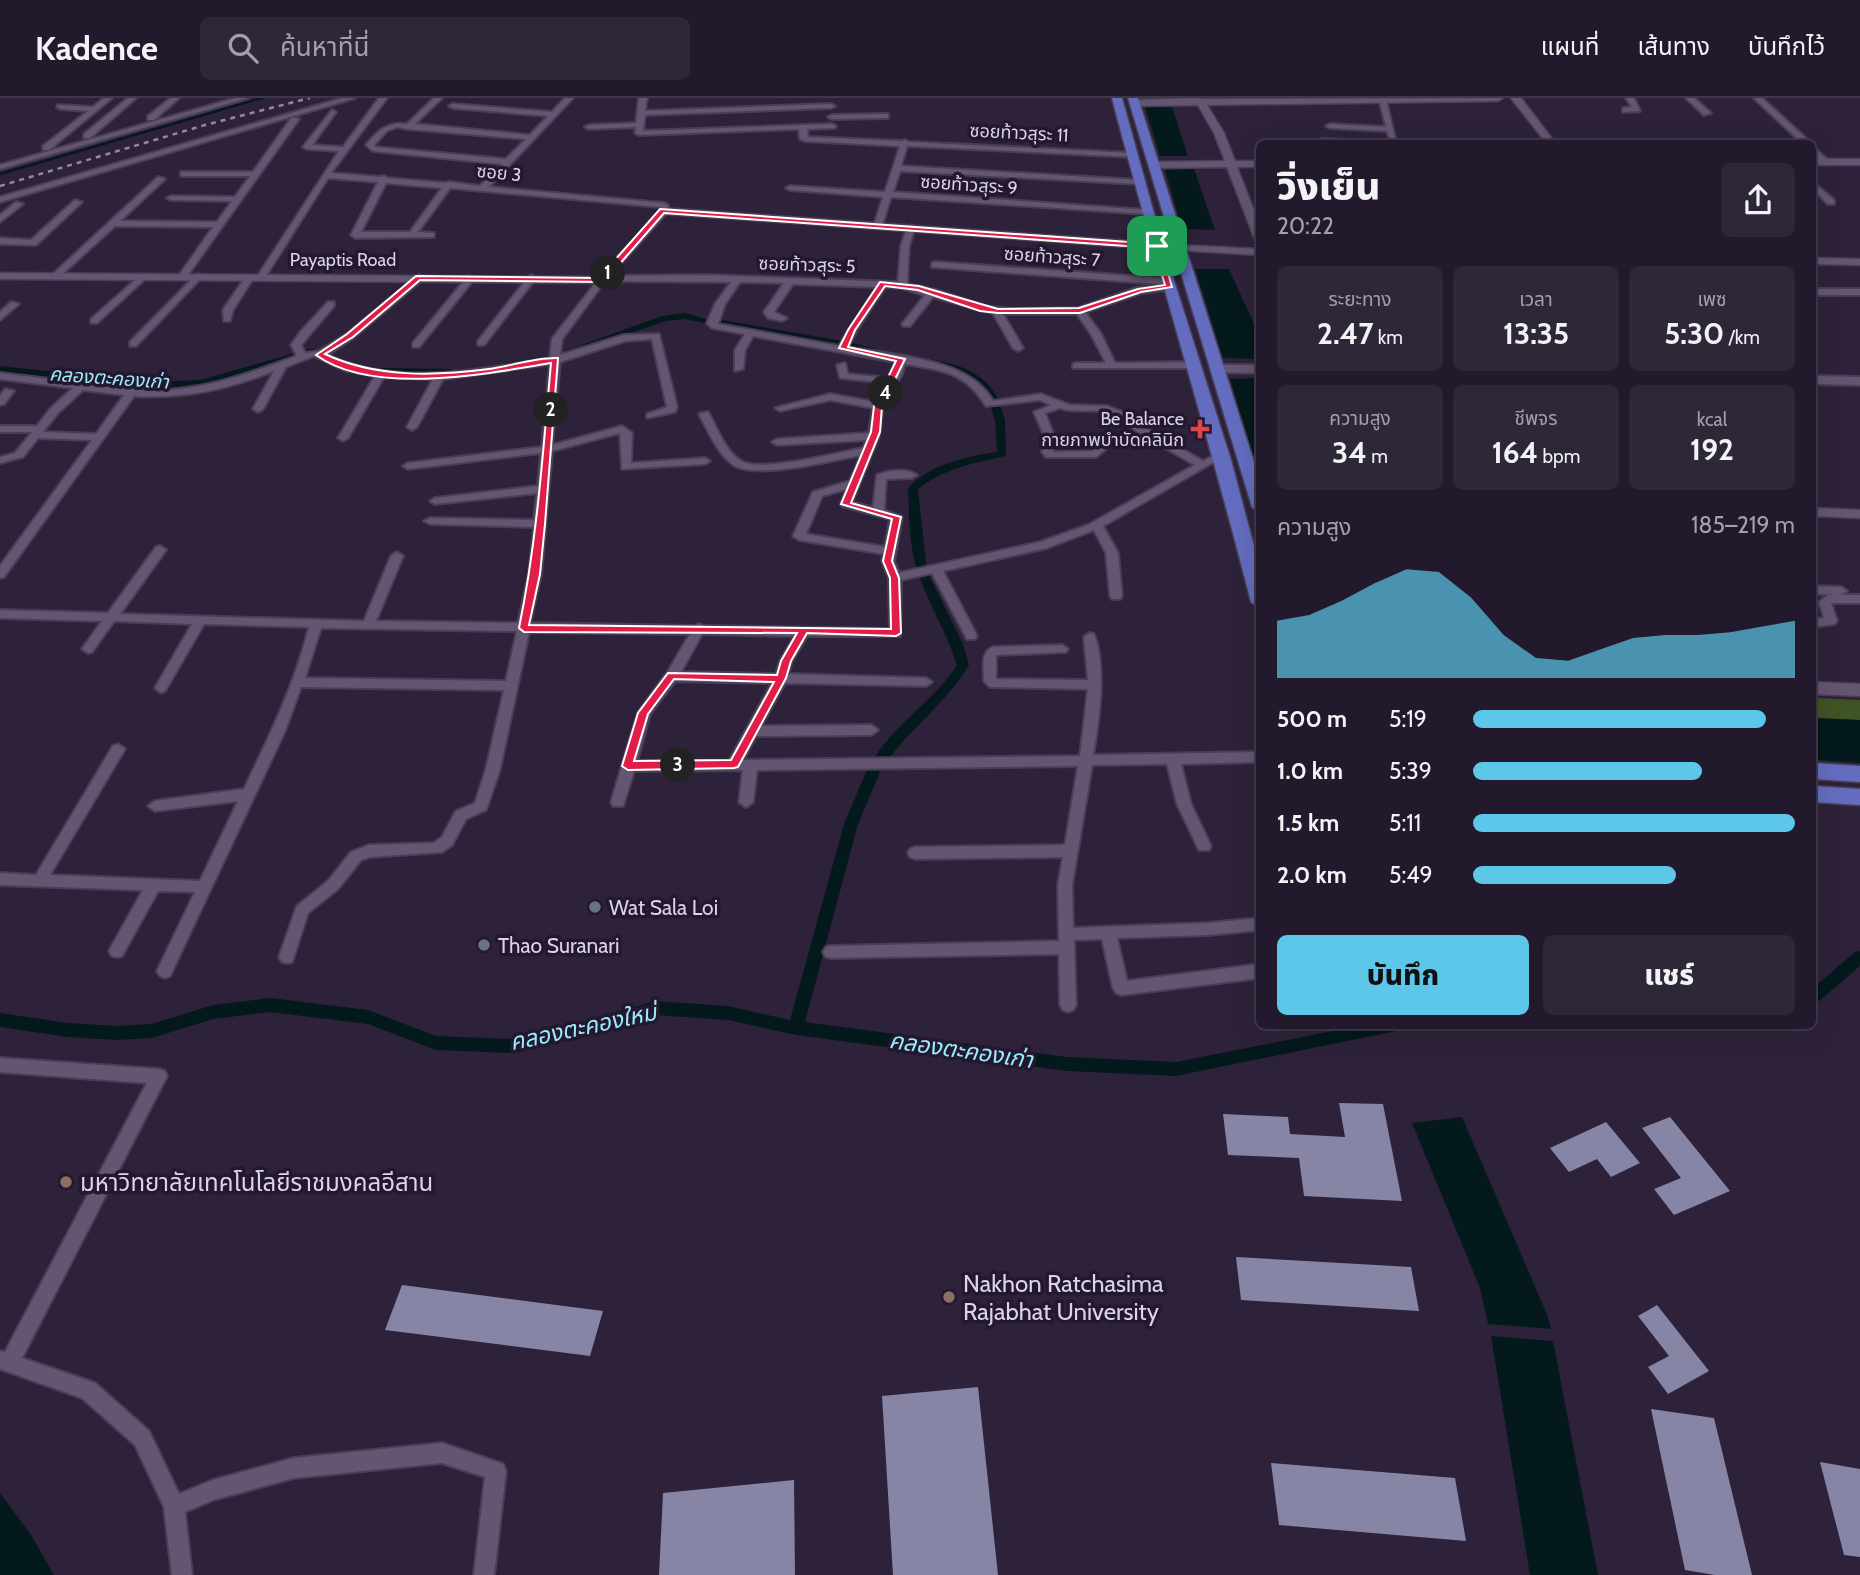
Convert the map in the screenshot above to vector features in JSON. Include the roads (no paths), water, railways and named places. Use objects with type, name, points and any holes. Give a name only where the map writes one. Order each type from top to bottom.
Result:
[{"type":"main road","points":[[1117,98],[1147,212],[1221,455],[1256,587]]},
{"type":"main road","points":[[1134,100],[1178,248],[1256,478],[1227,478]]},
{"type":"main road","points":[[1157,246],[1178,248]]},
{"type":"main road","points":[[1195,367],[1256,369]]},
{"type":"main road","points":[[1816,380],[1859,381]]},
{"type":"main road","points":[[1816,771],[1860,774]]},
{"type":"main road","points":[[1816,791],[1860,797]]},
{"type":"street","points":[[46,148],[108,98]]},
{"type":"street","points":[[87,136],[132,98]]},
{"type":"street","points":[[152,118],[175,98]]},
{"type":"street","points":[[0,165],[87,136],[230,98]]},
{"type":"street","points":[[0,165],[244,98]]},
{"type":"street","points":[[0,200],[351,98]]},
{"type":"street","points":[[227,319],[228,310],[255,277],[326,174],[383,98]]},
{"type":"street","points":[[408,127],[438,98]]},
{"type":"street","points":[[484,187],[569,98]]},
{"type":"street","points":[[1134,100],[1498,98]]},
{"type":"street","points":[[1516,98],[1549,140]]},
{"type":"street","points":[[1626,110],[1637,109],[1630,98]]},
{"type":"street","points":[[1690,98],[1707,113]]},
{"type":"street","points":[[1758,98],[1804,140]]},
{"type":"street","points":[[1201,100],[1219,133],[1256,231]]},
{"type":"street","points":[[1382,100],[1392,140]]},
{"type":"street","points":[[630,106],[830,102],[833,139]]},
{"type":"street","points":[[453,106],[553,114]]},
{"type":"street","points":[[642,106],[639,133],[803,127],[885,116]]},
{"type":"street","points":[[61,107],[94,109]]},
{"type":"street","points":[[332,112],[307,147],[344,149]]},
{"type":"street","points":[[182,277],[295,119]]},
{"type":"street","points":[[509,162],[373,149],[370,145],[384,129],[397,125],[532,136]]},
{"type":"street","points":[[589,127],[640,125]]},
{"type":"street","points":[[1330,126],[1390,129]]},
{"type":"street","name":"ซอยท้าวสุระ 11","points":[[803,127],[804,139],[1132,155]]},
{"type":"street","points":[[878,225],[905,142]]},
{"type":"street","points":[[1816,152],[1825,162]]},
{"type":"street","points":[[1816,162],[1860,162]]},
{"type":"street","points":[[1154,165],[1256,164]]},
{"type":"street","points":[[896,168],[1139,182]]},
{"type":"street","points":[[184,174],[254,174]]},
{"type":"street","name":"ซอย 3","points":[[326,174],[664,205],[663,211]]},
{"type":"street","points":[[55,276],[161,178]]},
{"type":"street","points":[[384,178],[355,235],[431,235]]},
{"type":"street","points":[[412,235],[449,184]]},
{"type":"street","points":[[1816,187],[1831,202]]},
{"type":"street","name":"ซอยท้าวสุระ 9","points":[[790,188],[1147,212]]},
{"type":"street","points":[[171,198],[237,199]]},
{"type":"street","points":[[0,242],[33,243],[78,202]]},
{"type":"street","points":[[0,219],[19,204]]},
{"type":"street","points":[[1247,210],[1256,209]]},
{"type":"street","points":[[287,957],[302,910],[333,885],[356,856],[369,851],[437,848],[447,841],[461,815],[481,806],[492,769],[535,574],[557,340],[603,279],[663,211],[1157,246]]},
{"type":"street","points":[[112,223],[218,225]]},
{"type":"street","points":[[902,285],[905,246],[911,228]]},
{"type":"street","points":[[1178,248],[1256,252]]},
{"type":"street","points":[[1816,261],[1860,262]]},
{"type":"street","name":"ซอยท้าวสุระ 7","points":[[935,265],[1168,284]]},
{"type":"street","name":"Payaptis Road","points":[[0,276],[603,279]]},
{"type":"street","points":[[94,321],[142,277]]},
{"type":"street","points":[[133,344],[197,277]]},
{"type":"street","points":[[0,376],[131,393],[199,391],[317,354],[350,336],[419,278]]},
{"type":"street","points":[[416,345],[471,278]]},
{"type":"street","points":[[481,343],[532,278]]},
{"type":"street","name":"ซอยท้าวสุระ 5","points":[[603,279],[790,280],[902,285],[998,311],[1080,311],[1140,290],[1168,284]]},
{"type":"street","points":[[737,279],[720,304],[712,323],[715,326],[945,368],[973,380],[982,388],[990,404],[1041,397],[1069,408],[1103,408],[1121,415],[1150,435],[1202,464]]},
{"type":"street","points":[[782,318],[771,316],[769,312],[790,280]]},
{"type":"street","points":[[843,348],[883,284]]},
{"type":"street","points":[[907,324],[932,292]]},
{"type":"street","points":[[1816,292],[1860,292]]},
{"type":"street","points":[[0,317],[14,304]]},
{"type":"street","points":[[302,357],[296,345],[331,304]]},
{"type":"street","points":[[998,311],[1018,348]]},
{"type":"street","points":[[1080,311],[1093,328],[1111,364]]},
{"type":"street","points":[[738,369],[740,350],[750,333]]},
{"type":"street","points":[[317,354],[347,368],[381,374],[439,376],[488,372],[555,360],[624,338],[656,336],[672,407],[671,410],[651,416]]},
{"type":"street","points":[[0,614],[368,625],[896,633],[895,578],[888,561],[896,517],[846,504],[874,436],[878,406],[893,381],[901,359]]},
{"type":"street","points":[[258,409],[283,363]]},
{"type":"street","points":[[1076,366],[1111,364],[1195,367]]},
{"type":"street","points":[[842,365],[843,376],[893,381]]},
{"type":"street","points":[[343,438],[381,374]]},
{"type":"street","points":[[412,428],[439,376]]},
{"type":"street","points":[[0,402],[12,377]]},
{"type":"street","points":[[0,460],[19,455],[69,395],[83,385]]},
{"type":"street","points":[[0,574],[131,393]]},
{"type":"street","points":[[780,408],[831,397],[878,406]]},
{"type":"street","points":[[1060,405],[1040,411],[1048,433],[1047,452],[1050,456],[1096,454],[1108,442],[1150,435]]},
{"type":"street","points":[[704,414],[734,461],[741,466],[775,467],[868,450]]},
{"type":"street","points":[[0,429],[100,436]]},
{"type":"street","points":[[408,466],[548,449],[624,429],[627,433],[626,467],[705,461]]},
{"type":"street","points":[[777,442],[874,436]]},
{"type":"street","points":[[895,578],[1043,545],[1096,524],[1221,455]]},
{"type":"street","points":[[878,512],[881,477],[889,474],[912,475]]},
{"type":"street","points":[[854,483],[818,494],[799,536],[890,551]]},
{"type":"street","points":[[435,501],[544,489]]},
{"type":"street","points":[[1816,512],[1860,514]]},
{"type":"street","points":[[430,521],[541,524]]},
{"type":"street","points":[[1096,524],[1112,553],[1116,596]]},
{"type":"street","points":[[88,649],[160,550]]},
{"type":"street","points":[[368,625],[397,556]]},
{"type":"street","points":[[936,569],[971,636]]},
{"type":"street","points":[[1816,590],[1860,592]]},
{"type":"street","points":[[1816,623],[1831,621],[1825,602],[1828,599],[1860,599]]},
{"type":"street","points":[[161,688],[200,620]]},
{"type":"street","points":[[165,971],[249,794],[310,648],[316,623]]},
{"type":"street","points":[[618,802],[643,713],[672,676],[699,628]]},
{"type":"street","points":[[734,764],[804,630]]},
{"type":"street","points":[[1068,1005],[1065,885],[1083,762],[1093,717],[1095,685],[1090,637]]},
{"type":"street","points":[[1062,649],[993,651],[990,655],[989,681],[994,684],[1095,685]]},
{"type":"street","points":[[672,676],[926,682]]},
{"type":"street","points":[[296,682],[511,686]]},
{"type":"street","points":[[1816,688],[1860,690]]},
{"type":"street","points":[[753,731],[872,730]]},
{"type":"street","points":[[40,880],[118,749]]},
{"type":"street","points":[[628,766],[1083,762],[1256,757]]},
{"type":"street","points":[[1173,760],[1184,804],[1204,846]]},
{"type":"street","points":[[746,802],[751,764]]},
{"type":"street","points":[[155,806],[249,794]]},
{"type":"street","points":[[915,853],[1072,851]]},
{"type":"street","points":[[0,878],[205,887]]},
{"type":"street","points":[[117,951],[153,884]]},
{"type":"street","points":[[831,951],[1067,940],[1108,932],[1256,923]]},
{"type":"street","points":[[1108,932],[1121,988],[1256,971]]},
{"type":"street","points":[[0,1065],[159,1076],[5,1361],[88,1390],[142,1438],[174,1506],[182,1575]]},
{"type":"street","points":[[174,1506],[213,1490],[294,1468],[442,1453],[496,1471],[484,1575]]},
{"type":"waterway","points":[[0,174],[262,98]]},
{"type":"waterway","name":"คลองตะคองเก่า","points":[[559,355],[665,318],[685,316],[708,321]]},
{"type":"waterway","name":"คลองตะคองเก่า","points":[[717,322],[842,344]]},
{"type":"waterway","name":"คลองตะคองเก่า","points":[[848,345],[898,356]]},
{"type":"waterway","name":"คลองตะคองเก่า","points":[[306,352],[319,352]]},
{"type":"waterway","name":"คลองตะคองเก่า","points":[[0,369],[149,385],[202,383],[298,355]]},
{"type":"waterway","name":"คลองตะคองเก่า","points":[[505,366],[552,357]]},
{"type":"waterway","name":"คลองตะคองเก่า","points":[[918,360],[962,370],[972,375],[981,381],[993,399]]},
{"type":"waterway","name":"คลองตะคองเก่า","points":[[379,371],[450,372]]},
{"type":"waterway","name":"คลองตะคองเก่า","points":[[922,569],[913,488],[933,474],[954,465],[1002,454],[1000,420],[996,408]]},
{"type":"waterway","name":"คลองตะคองเก่า","points":[[882,757],[945,690],[963,665],[957,644],[924,574]]},
{"type":"waterway","name":"คลองตะคองเก่า","points":[[796,1028],[851,824],[873,772]]},
{"type":"waterway","name":"คลองตะคองเก่า","points":[[1816,994],[1860,957]]},
{"type":"waterway","name":"คลองตะคองใหม่","points":[[0,1020],[68,1030],[117,1033],[152,1031],[213,1012],[270,1005],[368,1017],[436,1043],[513,1046],[588,1029],[655,1008],[728,1013],[796,1028]]},
{"type":"waterway","name":"คลองตะคองเก่า","points":[[796,1028],[1067,1064],[1176,1069],[1375,1029]]},
{"type":"railway","points":[[0,186],[205,125],[310,98]]},
{"type":"place","name":"Be Balance กายภาพบำบัดคลินิก","points":[[1200,429]]},
{"type":"place","name":"Wat Sala Loi","points":[[595,907]]},
{"type":"place","name":"Thao Suranari","points":[[484,945]]},
{"type":"place","name":"มหาวิทยาลัยเทคโนโลยีราชมงคลอีสาน","points":[[66,1182]]},
{"type":"place","name":"Nakhon Ratchasima Rajabhat University","points":[[949,1297]]}]
